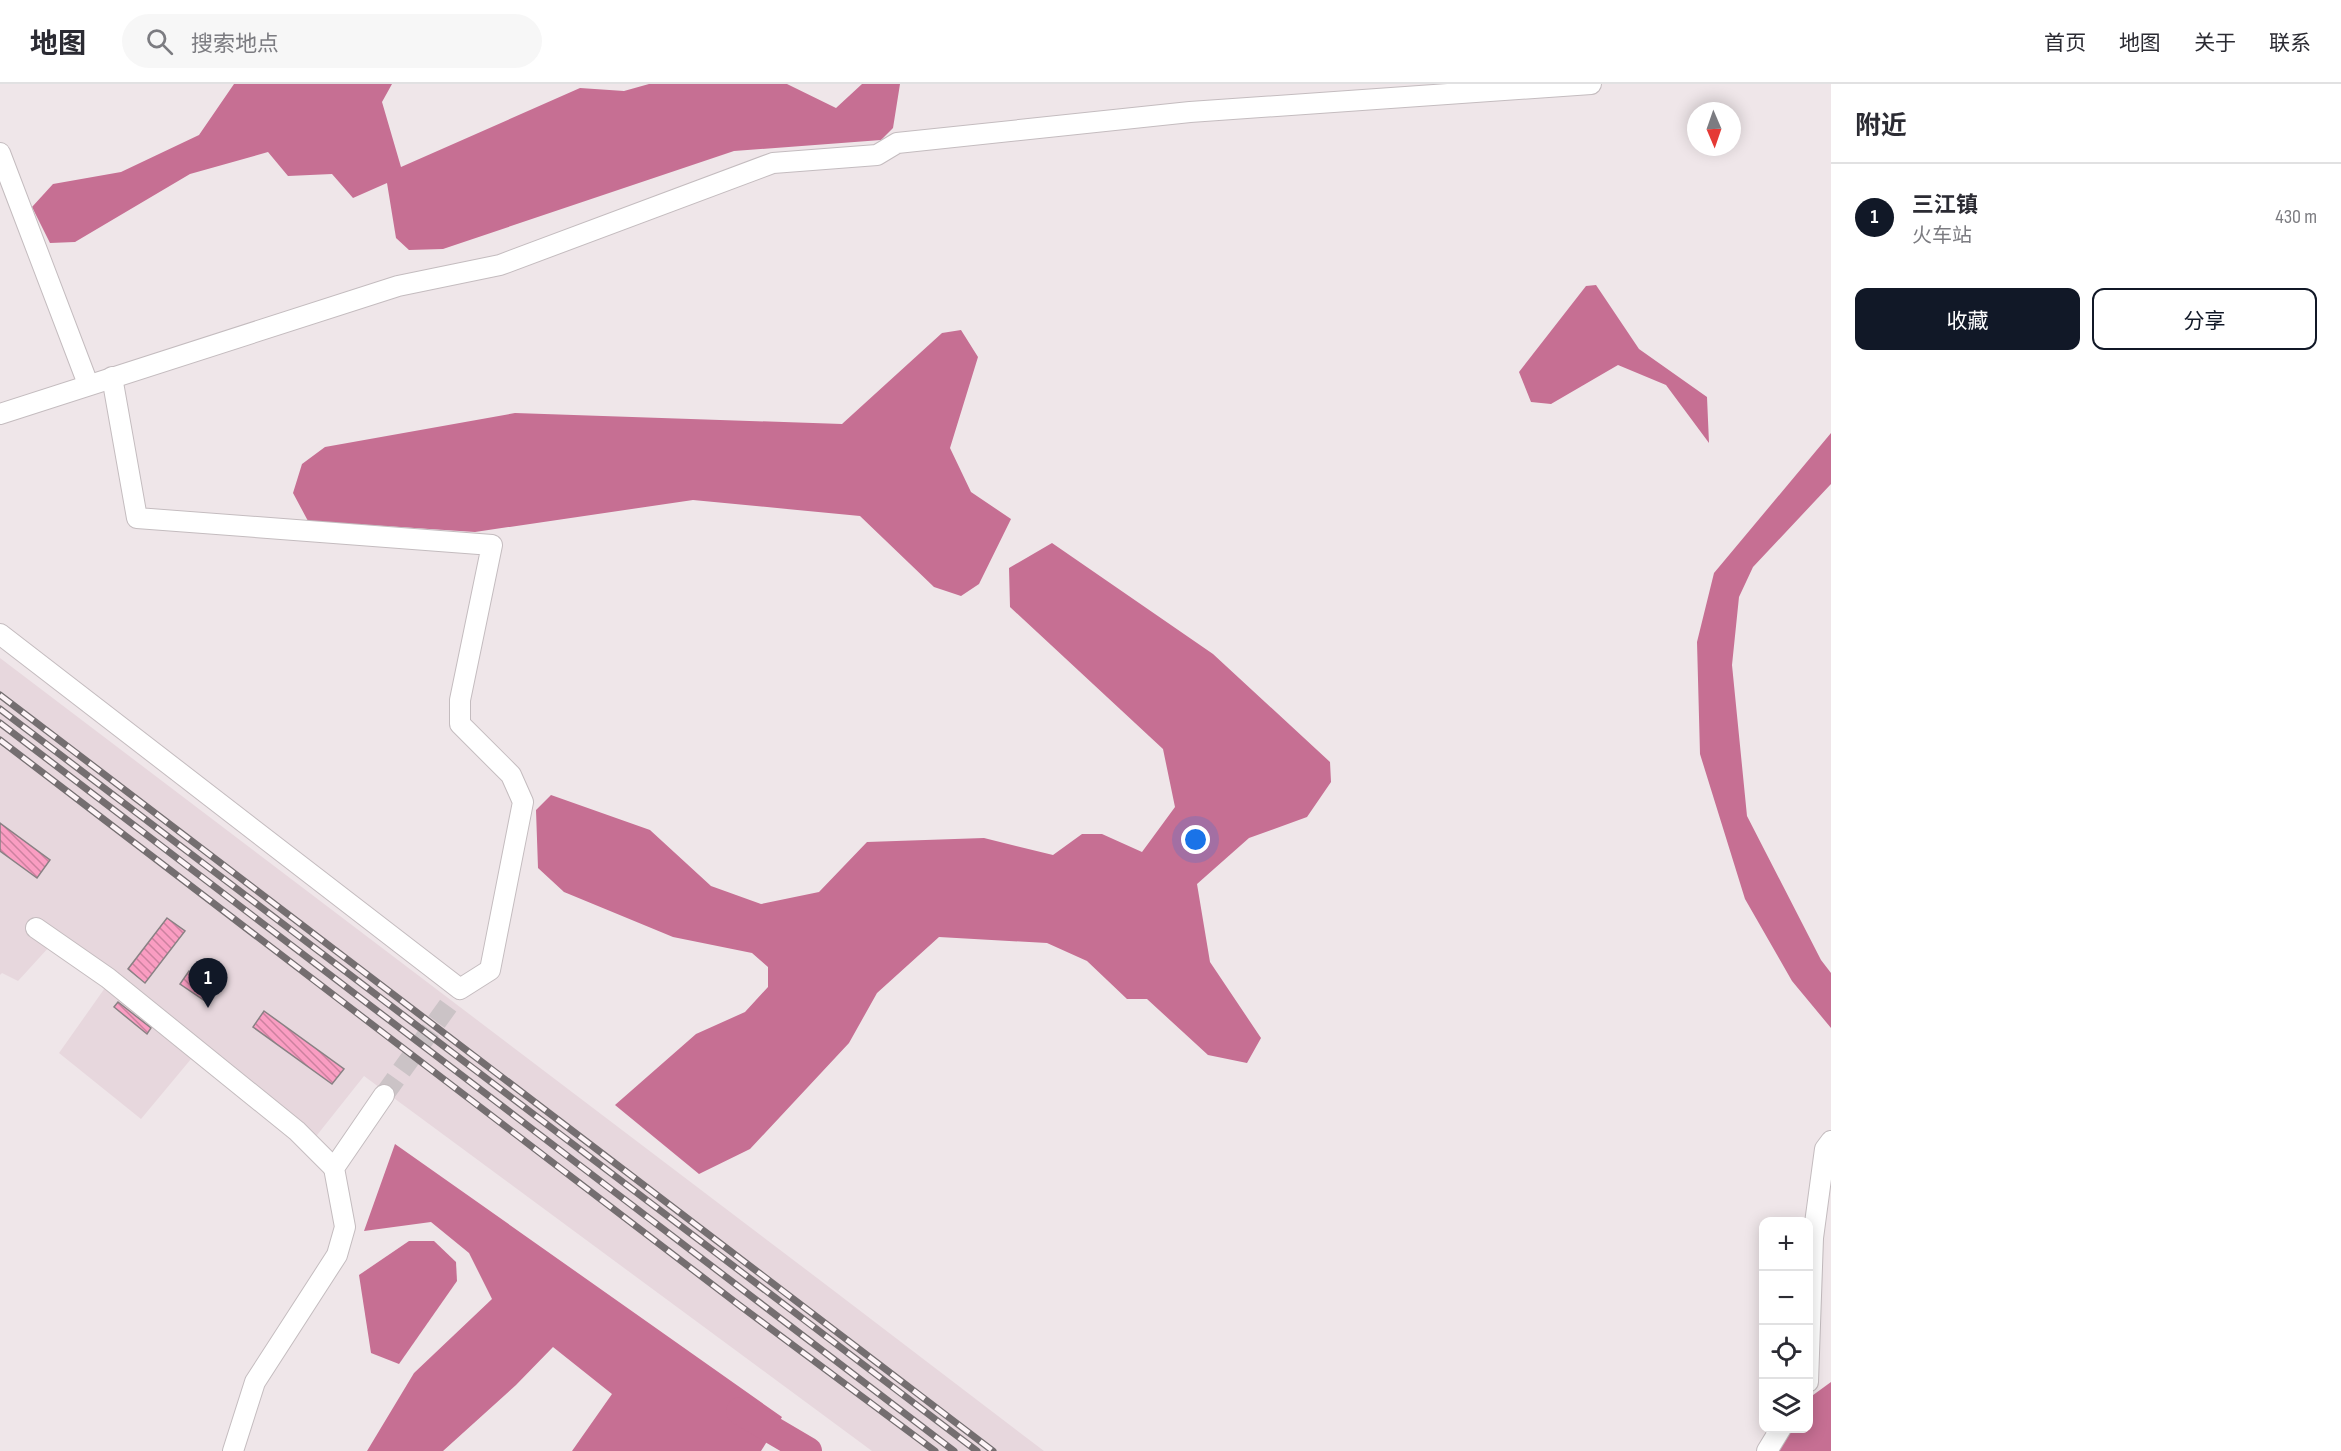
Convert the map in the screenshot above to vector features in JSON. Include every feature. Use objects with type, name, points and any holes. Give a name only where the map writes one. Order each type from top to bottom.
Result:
[{"type":"street","points":[[0,414],[112,376],[398,286],[500,265],[773,163],[877,155],[897,142],[1190,112],[1591,84]]},
{"type":"street","points":[[0,153],[88,384]]},
{"type":"street","points":[[0,634],[457,994],[490,970],[523,802],[511,775],[460,724],[459,700],[492,545],[137,518],[112,376]]},
{"type":"street","points":[[36,928],[108,978],[297,1131],[334,1168],[345,1227],[337,1255],[255,1382],[233,1451]]},
{"type":"street","points":[[334,1168],[384,1095]]},
{"type":"street","points":[[1809,1379],[1813,1238],[1825,1149],[1831,1141]]},
{"type":"street","points":[[1767,1451],[1778,1433]]},
{"type":"shaded area","points":[[234,84],[392,84],[382,102],[401,167],[580,88],[624,91],[649,84],[787,84],[836,108],[862,84],[900,84],[893,128],[881,140],[734,151],[443,249],[409,250],[396,238],[387,183],[353,198],[332,174],[288,176],[268,152],[190,174],[75,242],[50,243],[32,207],[53,184],[121,172],[199,135]]},
{"type":"shaded area","points":[[1596,285],[1639,349],[1707,397],[1709,443],[1666,385],[1618,365],[1551,404],[1531,402],[1519,372],[1586,286]]},
{"type":"shaded area","points":[[961,330],[978,357],[950,448],[971,492],[1011,519],[979,584],[961,596],[934,587],[860,516],[693,500],[475,532],[308,521],[293,493],[302,464],[325,447],[515,413],[842,424],[942,333]]},
{"type":"shaded area","points":[[1831,433],[1831,484],[1753,567],[1739,597],[1732,665],[1747,816],[1821,960],[1831,973],[1831,1028],[1792,981],[1745,899],[1700,754],[1697,642],[1714,573]]},
{"type":"shaded area","points":[[1052,543],[1213,654],[1330,762],[1331,782],[1307,817],[1249,838],[1197,884],[1210,962],[1261,1038],[1247,1063],[1208,1055],[1147,999],[1127,999],[1087,961],[1047,943],[939,937],[877,993],[849,1043],[750,1149],[699,1174],[615,1105],[696,1034],[745,1012],[768,987],[768,967],[752,953],[673,937],[564,892],[538,868],[536,810],[551,795],[650,830],[711,886],[761,904],[819,892],[867,842],[984,838],[1053,855],[1082,834],[1102,834],[1142,852],[1175,807],[1163,749],[1010,607],[1009,568]]},
{"type":"shaded area","points":[[0,658],[1044,1451],[872,1451],[364,1076],[306,1149],[191,1059],[141,1119],[59,1053],[107,985],[50,946],[18,981],[2,973],[0,975]]},
{"type":"shaded area","points":[[395,1144],[782,1417],[761,1451],[572,1451],[612,1394],[553,1347],[516,1385],[443,1451],[367,1451],[414,1373],[492,1299],[469,1253],[431,1222],[364,1231]]},
{"type":"shaded area","points":[[409,1241],[434,1241],[456,1262],[457,1281],[399,1364],[371,1353],[359,1275]]},
{"type":"shaded area","points":[[1831,1382],[1831,1451],[1771,1451],[1784,1433],[1813,1433],[1813,1395]]},
{"type":"building","points":[[0,823],[50,860],[37,878],[0,851]]},
{"type":"building","points":[[167,918],[185,931],[145,983],[128,969]]},
{"type":"building","points":[[189,971],[217,991],[208,1003],[180,984]]},
{"type":"building","points":[[118,1002],[151,1028],[147,1034],[114,1007]]},
{"type":"building","points":[[264,1011],[344,1069],[332,1084],[253,1027]]},
{"type":"waterway","points":[[740,1411],[808,1451]]},
{"type":"tunnel","points":[[384,1095],[453,999]]},
{"type":"railway","points":[[0,695],[993,1451]]},
{"type":"railway","points":[[0,709],[977,1451]]},
{"type":"railway","points":[[0,723],[954,1451]]},
{"type":"railway","points":[[0,740],[739,1305],[935,1451]]},
{"type":"place","name":"三江镇","points":[[208,1008]]}]
